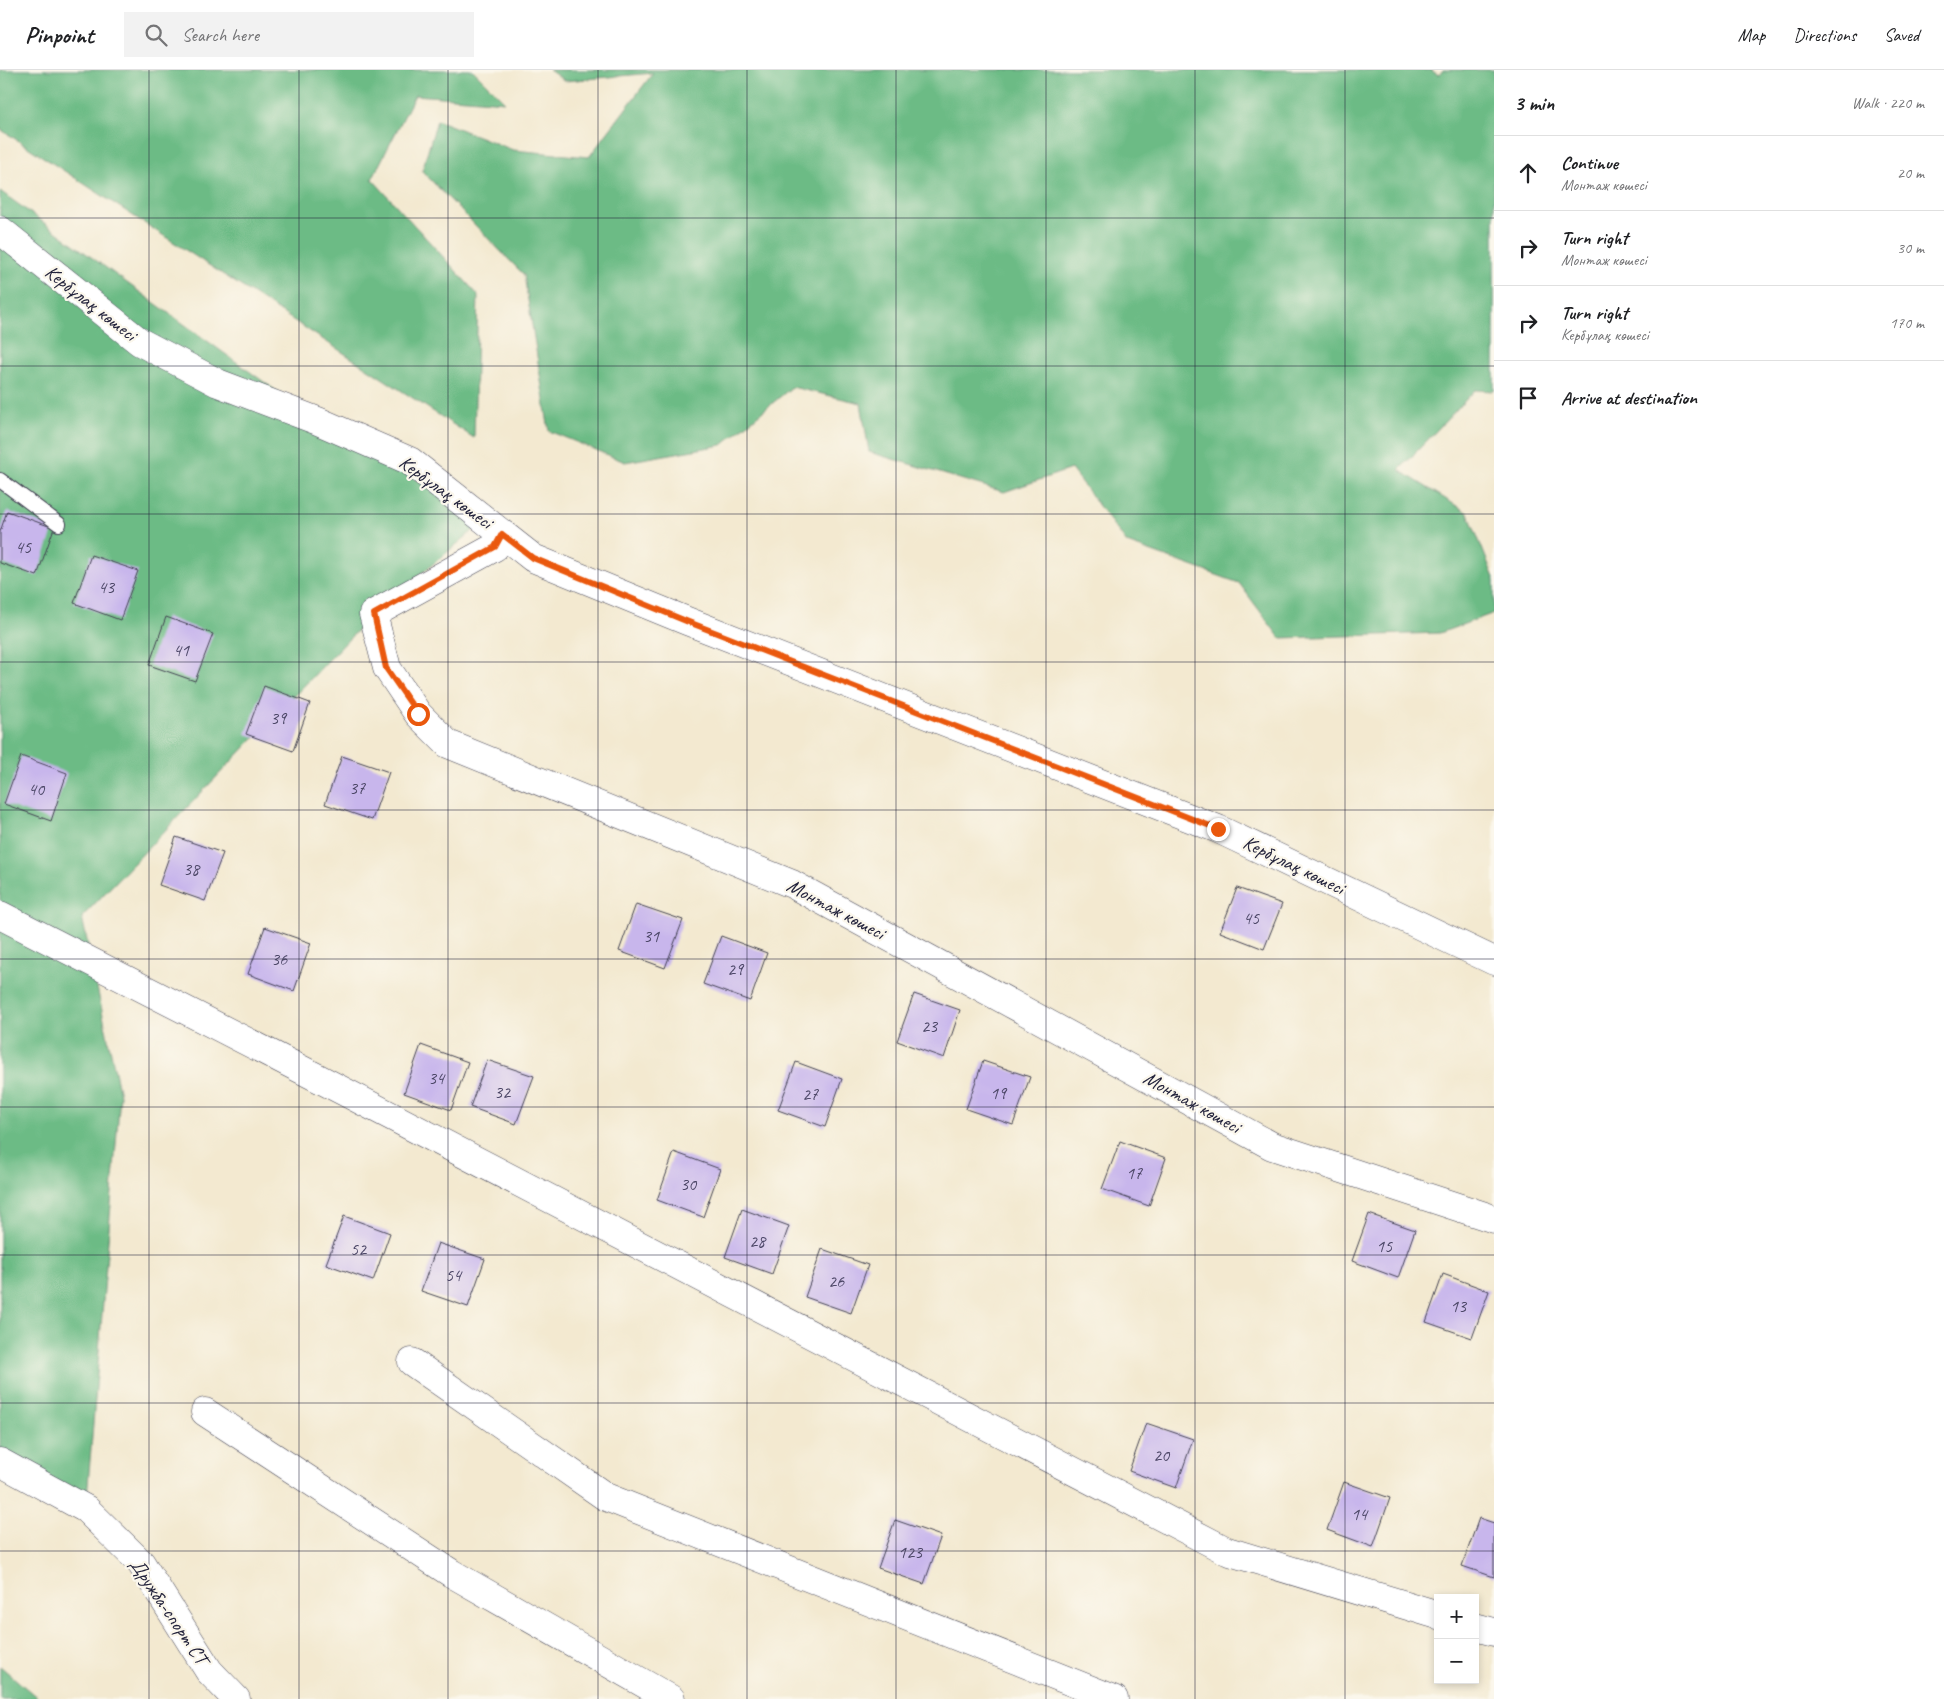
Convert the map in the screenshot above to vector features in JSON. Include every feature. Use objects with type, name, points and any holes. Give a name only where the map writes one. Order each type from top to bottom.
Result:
[{"type":"street","name":"Кербұлақ көшесі","points":[[0,230],[140,342],[218,383],[318,421],[410,461],[533,558],[686,621],[1218,829],[1494,961]]},
{"type":"street","name":"Монтаж көшесі","points":[[502,534],[495,547],[374,614],[386,668],[418,714],[448,744],[792,884],[1272,1146],[1494,1219]]},
{"type":"street","points":[[0,915],[318,1078],[1226,1551],[1434,1614]]},
{"type":"street","points":[[412,1362],[606,1497],[1114,1699]]},
{"type":"street","points":[[205,1412],[452,1573],[671,1699]]},
{"type":"street","name":"Дружба-спорт СТ","points":[[0,1462],[86,1509],[140,1563],[209,1671],[236,1699]]},
{"type":"street","points":[[1479,1628],[1494,1632]]},
{"type":"lane","points":[[0,480],[59,524]]},
{"type":"green space","points":[[0,70],[473,70],[505,102],[415,95],[372,179],[478,295],[474,438],[0,129]]},
{"type":"green space","points":[[549,70],[1430,70],[1439,75],[1443,70],[1494,70],[1494,391],[1475,390],[1399,470],[1468,513],[1494,578],[1494,613],[1440,633],[1280,638],[1239,583],[1127,543],[1071,469],[1004,492],[869,452],[861,403],[792,387],[722,445],[625,462],[549,431],[524,275],[422,171],[437,120],[513,150],[589,157],[653,73],[565,81]]},
{"type":"green space","points":[[0,191],[318,421],[486,520],[373,614],[82,917],[120,1095],[86,1509],[0,1464]]},
{"type":"green space","points":[[0,1666],[39,1699],[0,1699]]},
{"type":"building","points":[[7,511],[54,528],[37,576],[0,563],[0,532]]},
{"type":"building","points":[[91,555],[138,571],[120,620],[74,603]]},
{"type":"building","points":[[166,617],[213,634],[195,681],[149,665]]},
{"type":"building","points":[[264,686],[310,703],[293,751],[246,734]]},
{"type":"building","points":[[21,756],[67,773],[51,821],[4,804]]},
{"type":"building","points":[[342,756],[389,772],[372,820],[325,804]]},
{"type":"building","points":[[176,837],[223,853],[205,901],[159,885]]},
{"type":"building","points":[[1237,888],[1282,904],[1264,949],[1220,932]]},
{"type":"building","points":[[636,904],[683,920],[665,968],[619,951]]},
{"type":"building","points":[[265,927],[311,943],[294,991],[248,974]]},
{"type":"building","points":[[721,936],[767,953],[750,1001],[703,984]]},
{"type":"building","points":[[914,994],[960,1010],[944,1058],[897,1041]]},
{"type":"building","points":[[421,1045],[468,1062],[451,1110],[404,1093]]},
{"type":"building","points":[[487,1060],[534,1076],[516,1124],[470,1107]]},
{"type":"building","points":[[983,1061],[1030,1077],[1013,1125],[966,1109]]},
{"type":"building","points":[[796,1062],[842,1079],[825,1127],[778,1110]]},
{"type":"building","points":[[1120,1141],[1166,1158],[1149,1206],[1102,1189]]},
{"type":"building","points":[[674,1152],[720,1169],[703,1217],[657,1200]]},
{"type":"building","points":[[742,1209],[789,1226],[772,1274],[725,1257]]},
{"type":"building","points":[[1369,1214],[1415,1230],[1398,1278],[1352,1261]]},
{"type":"building","points":[[344,1216],[390,1233],[373,1281],[326,1264]]},
{"type":"building","points":[[438,1243],[485,1259],[468,1307],[421,1291]]},
{"type":"building","points":[[822,1249],[868,1265],[851,1313],[805,1297]]},
{"type":"building","points":[[1443,1274],[1489,1291],[1472,1338],[1426,1322]]},
{"type":"building","points":[[1146,1423],[1193,1439],[1176,1488],[1129,1471]]},
{"type":"building","points":[[1344,1482],[1390,1498],[1373,1547],[1327,1530]]},
{"type":"building","points":[[1479,1518],[1494,1523],[1494,1577],[1462,1566]]},
{"type":"building","points":[[895,1520],[941,1536],[924,1584],[878,1568]]},
{"type":"route","points":[[418,714],[386,668],[374,614],[495,547],[502,534],[533,558],[686,621],[1218,829]]}]
